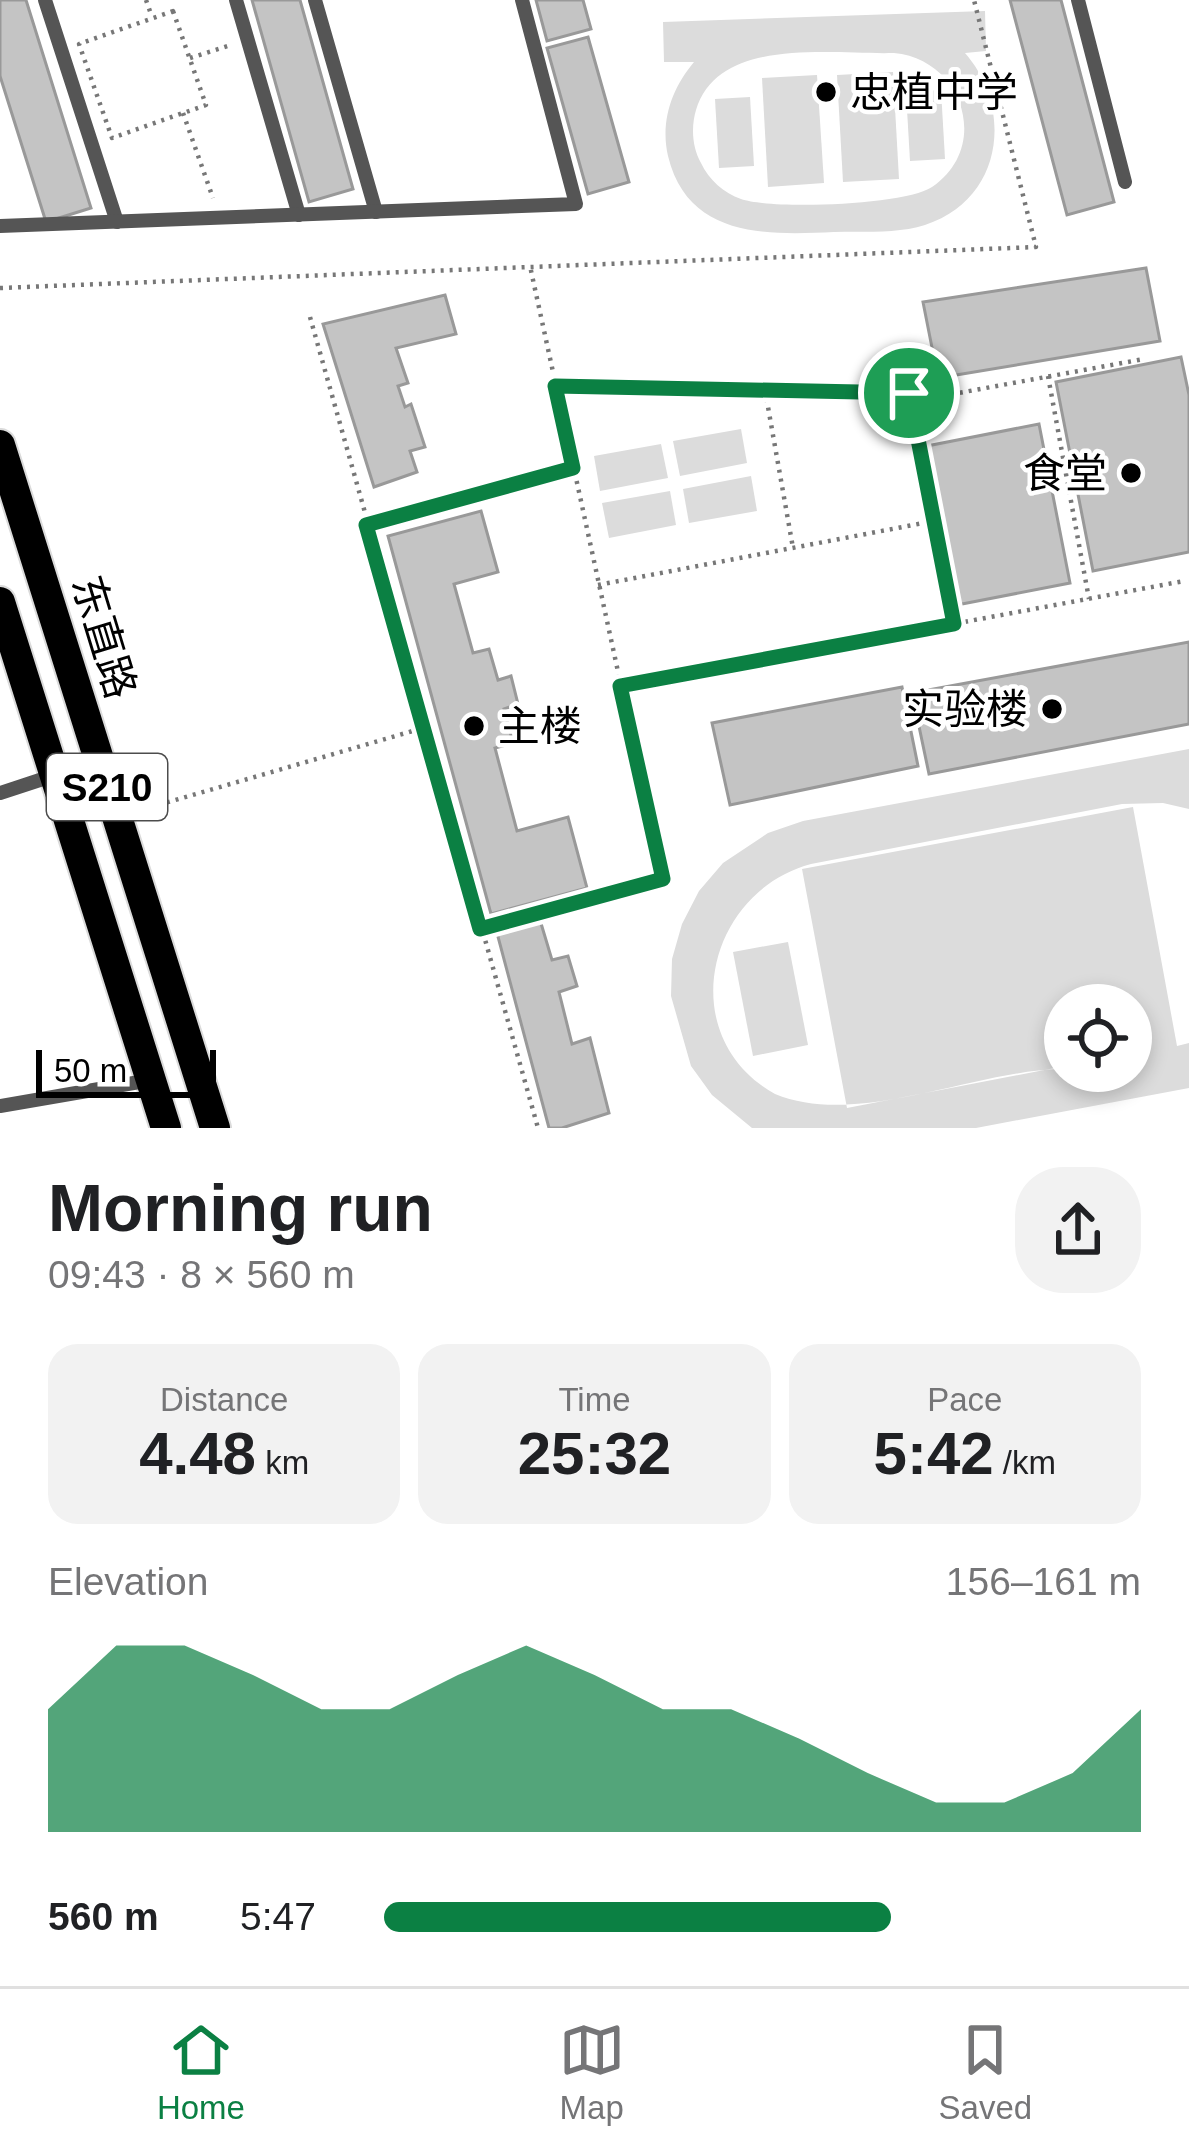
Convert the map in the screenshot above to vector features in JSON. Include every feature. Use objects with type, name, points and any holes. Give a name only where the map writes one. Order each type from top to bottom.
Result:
[{"type":"main road","name":"东直路","points":[[0,445],[214,1128]]},
{"type":"main road","name":"东直路","points":[[0,602],[166,1128]]},
{"type":"lane","points":[[45,0],[117,222]]},
{"type":"lane","points":[[236,0],[298,215]]},
{"type":"lane","points":[[315,0],[376,212]]},
{"type":"lane","points":[[0,226],[576,204],[522,0]]},
{"type":"lane","points":[[1078,0],[1125,182]]},
{"type":"lane","points":[[0,794],[56,775]]},
{"type":"lane","points":[[0,1106],[151,1079]]},
{"type":"path","points":[[146,0],[152,19]]},
{"type":"path","points":[[0,288],[1036,247],[974,0]]},
{"type":"path","points":[[173,11],[190,58],[206,105],[112,138],[79,44],[173,11]]},
{"type":"path","points":[[190,58],[248,39]]},
{"type":"path","points":[[183,113],[220,218]]},
{"type":"path","points":[[480,929],[663,879],[530,266]]},
{"type":"path","points":[[310,316],[538,1128]]},
{"type":"path","points":[[555,386],[953,394],[1144,359]]},
{"type":"path","points":[[1048,376],[1089,599]]},
{"type":"path","points":[[765,390],[793,548]]},
{"type":"path","points":[[909,393],[954,624]]},
{"type":"path","points":[[366,525],[573,468]]},
{"type":"path","points":[[598,585],[934,521]]},
{"type":"path","points":[[620,686],[1184,581]]},
{"type":"path","points":[[117,817],[423,728]]},
{"type":"shaded area","points":[[985,11],[986,51],[965,53],[981,75],[990,100],[993,151],[985,174],[951,213],[903,230],[782,233],[733,226],[711,217],[678,183],[668,156],[670,106],[694,62],[664,62],[663,22]],"holes":[[[811,52],[894,53],[918,59],[952,87],[964,128],[961,150],[950,170],[932,187],[869,202],[757,202],[723,189],[698,157],[693,137],[696,110],[709,86],[728,70],[753,60]]]},
{"type":"shaded area","points":[[893,72],[899,179],[843,182],[837,75]]},
{"type":"shaded area","points":[[817,75],[824,183],[768,187],[762,78]]},
{"type":"shaded area","points":[[941,90],[945,159],[910,161],[906,92]]},
{"type":"shaded area","points":[[750,97],[754,166],[719,168],[715,99]]},
{"type":"shaded area","points":[[741,429],[747,463],[680,476],[673,441]]},
{"type":"shaded area","points":[[661,444],[668,478],[600,491],[594,456]]},
{"type":"shaded area","points":[[751,476],[757,511],[689,523],[683,489]]},
{"type":"shaded area","points":[[670,491],[676,525],[609,538],[602,503]]},
{"type":"shaded area","points":[[1189,749],[1189,809],[1163,803],[1122,804],[811,864],[775,880],[747,904],[727,934],[715,968],[714,1004],[723,1038],[743,1069],[775,1094],[807,1103],[846,1104],[802,869],[1133,807],[1177,1046],[1189,1043],[1189,1088],[976,1128],[752,1128],[712,1095],[691,1066],[671,996],[672,959],[682,924],[699,891],[723,863],[768,833],[803,821]]},
{"type":"shaded area","points":[[788,942],[808,1045],[753,1056],[733,952]]},
{"type":"building","points":[[0,0],[26,0],[91,208],[46,222],[0,76]]},
{"type":"building","points":[[252,0],[300,0],[353,189],[309,202]]},
{"type":"building","points":[[536,0],[583,0],[591,29],[547,41]]},
{"type":"building","points":[[1010,0],[1061,0],[1114,202],[1067,215]]},
{"type":"building","points":[[588,37],[629,182],[588,194],[547,48]]},
{"type":"building","points":[[1146,268],[1160,341],[938,378],[923,302]]},
{"type":"building","points":[[445,295],[456,334],[396,348],[408,383],[398,386],[405,407],[411,404],[425,447],[410,451],[417,472],[374,487],[323,324]]},
{"type":"building","name":"食堂","points":[[1181,357],[1189,395],[1189,552],[1093,571],[1056,382]]},
{"type":"building","name":"食堂","points":[[1039,424],[1070,583],[957,605],[927,446]]},
{"type":"building","name":"主楼","points":[[481,511],[498,572],[454,584],[473,653],[489,649],[498,680],[511,676],[518,704],[504,709],[513,743],[495,748],[517,831],[568,817],[587,888],[491,914],[388,536]]},
{"type":"building","name":"实验楼","points":[[1189,642],[1189,724],[929,774],[912,693]]},
{"type":"building","points":[[902,687],[918,766],[730,805],[712,723]]},
{"type":"building","points":[[540,920],[552,960],[568,956],[577,986],[559,992],[572,1044],[590,1038],[609,1113],[562,1128],[549,1128],[497,933]]},
{"type":"place","name":"忠植中学","points":[[826,92]]},
{"type":"place","name":"食堂","points":[[1131,473]]},
{"type":"place","name":"实验楼","points":[[1052,709]]},
{"type":"place","name":"主楼","points":[[474,726]]},
{"type":"route","points":[[555,386],[909,393],[954,624],[620,686],[663,879],[480,929],[366,525],[573,468],[555,386]]}]
